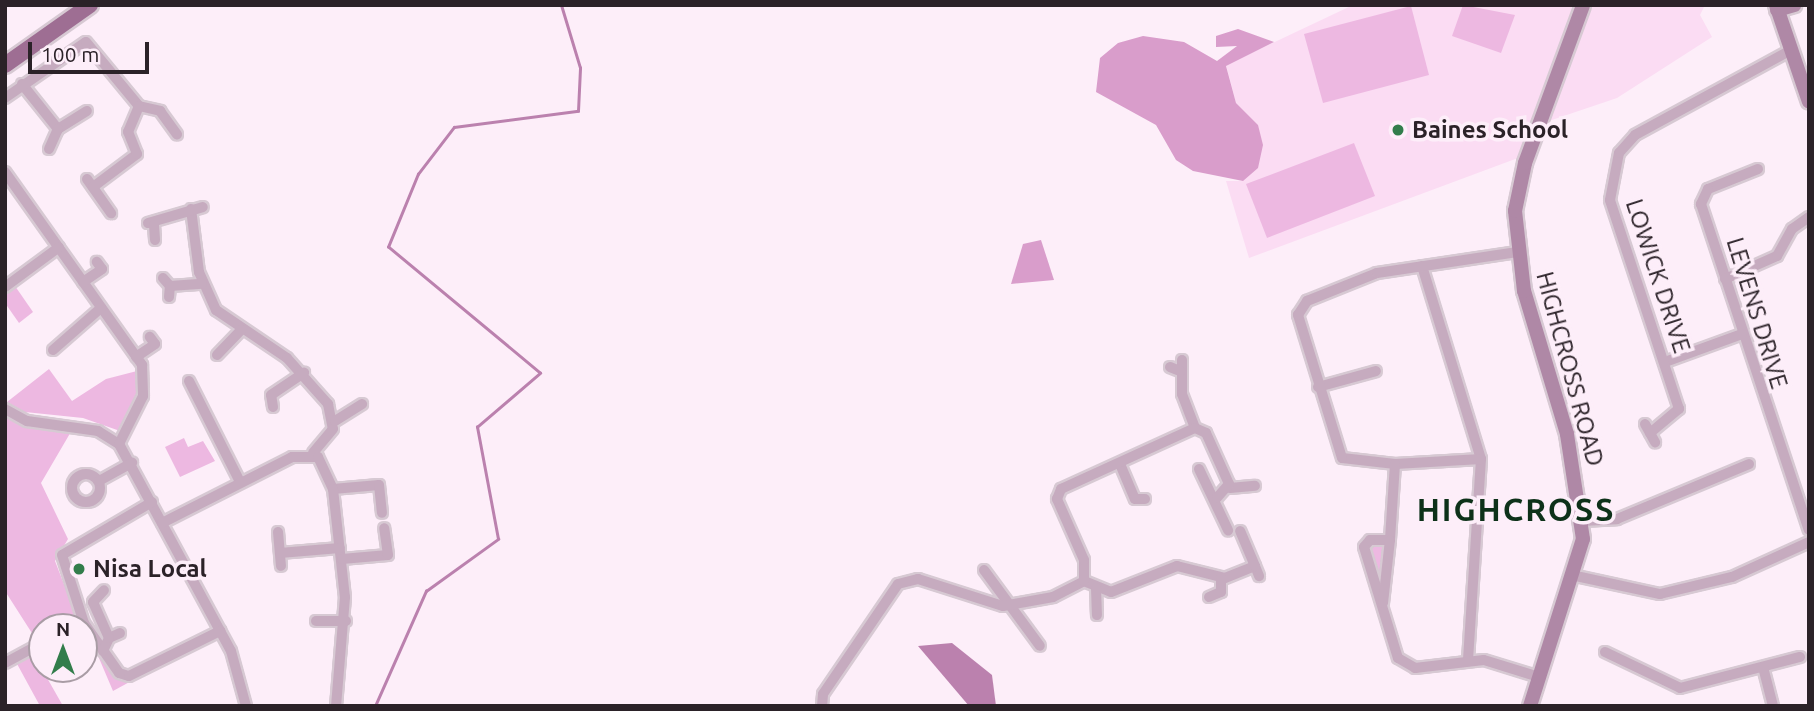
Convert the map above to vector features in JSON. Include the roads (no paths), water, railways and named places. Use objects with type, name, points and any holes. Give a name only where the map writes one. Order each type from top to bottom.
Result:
[{"type":"main road","points":[[5,65],[90,5]]},
{"type":"street","name":"HIGHCROSS ROAD","points":[[1530,706],[1576,576],[1582,521],[1567,434],[1529,314],[1517,251],[1515,211],[1525,163],[1583,5]]},
{"type":"street","points":[[1794,5],[1776,8],[1809,102]]},
{"type":"street","points":[[5,98],[22,83],[88,42],[139,106],[160,111],[177,134]]},
{"type":"street","name":"LOWICK DRIVE","points":[[1650,433],[1679,409],[1610,200],[1619,153],[1635,135],[1791,50]]},
{"type":"street","points":[[22,83],[58,129]]},
{"type":"street","points":[[111,214],[90,183],[137,154],[128,132],[139,106]]},
{"type":"street","points":[[49,149],[58,129],[87,111]]},
{"type":"street","points":[[5,172],[136,357],[145,389],[119,444]]},
{"type":"street","name":"LEVENS DRIVE","points":[[1754,184],[1754,172],[1708,189],[1701,200],[1742,334],[1809,530]]},
{"type":"street","points":[[155,240],[151,224],[203,207]]},
{"type":"street","points":[[191,209],[202,284],[216,310],[303,373],[335,421]]},
{"type":"street","points":[[1725,279],[1777,256],[1792,229],[1809,217]]},
{"type":"street","points":[[5,287],[59,247]]},
{"type":"street","points":[[1481,458],[1395,464],[1347,461],[1338,454],[1298,315],[1303,304],[1377,273],[1517,251]]},
{"type":"street","points":[[83,282],[102,269],[97,262]]},
{"type":"street","points":[[1422,266],[1481,458],[1468,661]]},
{"type":"street","points":[[167,287],[202,284]]},
{"type":"street","points":[[54,345],[102,308]]},
{"type":"street","points":[[217,355],[220,342],[241,330]]},
{"type":"street","points":[[1665,362],[1742,334]]},
{"type":"street","points":[[136,357],[155,344],[150,337]]},
{"type":"street","points":[[1177,366],[1195,428],[1206,433],[1230,488]]},
{"type":"street","points":[[1318,387],[1377,371]]},
{"type":"street","points":[[273,407],[267,393],[303,373]]},
{"type":"street","points":[[189,381],[191,397],[240,482]]},
{"type":"street","points":[[162,523],[292,457],[313,453],[335,421],[362,404]]},
{"type":"street","points":[[5,409],[27,421],[98,431],[119,444],[132,463],[238,667],[246,706]]},
{"type":"street","points":[[1084,581],[1085,564],[1057,495],[1195,428]]},
{"type":"street","points":[[313,453],[333,489],[341,554],[346,621],[336,706]]},
{"type":"street","points":[[99,481],[132,463]]},
{"type":"street","points":[[1120,464],[1136,502]]},
{"type":"street","points":[[1383,603],[1395,464]]},
{"type":"street","points":[[1582,521],[1617,519],[1749,464]]},
{"type":"street","points":[[1199,469],[1217,498],[1228,530]]},
{"type":"street","points":[[333,489],[379,485],[382,513]]},
{"type":"street","points":[[1217,498],[1230,488],[1255,486]]},
{"type":"street","points":[[76,613],[62,555],[152,502]]},
{"type":"street","points":[[280,553],[388,555],[384,528]]},
{"type":"street","points":[[1084,581],[1096,588],[1116,591],[1177,566],[1221,579],[1257,571],[1240,531]]},
{"type":"street","points":[[278,532],[281,566]]},
{"type":"street","points":[[1390,540],[1370,540],[1364,547],[1398,658],[1406,666],[1468,661],[1497,662],[1539,677]]},
{"type":"street","points":[[1576,576],[1660,593],[1732,577],[1809,542]]},
{"type":"street","points":[[984,570],[1040,646]]},
{"type":"street","points":[[822,706],[823,694],[898,584],[918,579],[1010,605],[1053,597],[1084,581]]},
{"type":"street","points":[[1209,597],[1220,592],[1221,579]]},
{"type":"street","points":[[1096,588],[1097,615]]},
{"type":"street","points":[[104,590],[93,607],[110,638]]},
{"type":"street","points":[[316,621],[346,621]]},
{"type":"street","points":[[98,646],[129,676],[220,631]]},
{"type":"street","points":[[103,651],[110,638],[120,632]]},
{"type":"street","points":[[5,663],[28,651]]},
{"type":"street","points":[[1605,652],[1675,688],[1800,657]]},
{"type":"street","points":[[1763,667],[1773,706]]},
{"type":"waterway","points":[[375,706],[426,591],[498,539],[477,427],[540,373],[388,247],[418,174],[454,127],[578,111],[580,68],[561,5]]},
{"type":"place","name":"Baines School","points":[[1398,130]]},
{"type":"place","name":"Nisa Local","points":[[79,569]]},
{"type":"district","name":"HIGHCROSS","points":[[1516,509]]}]
